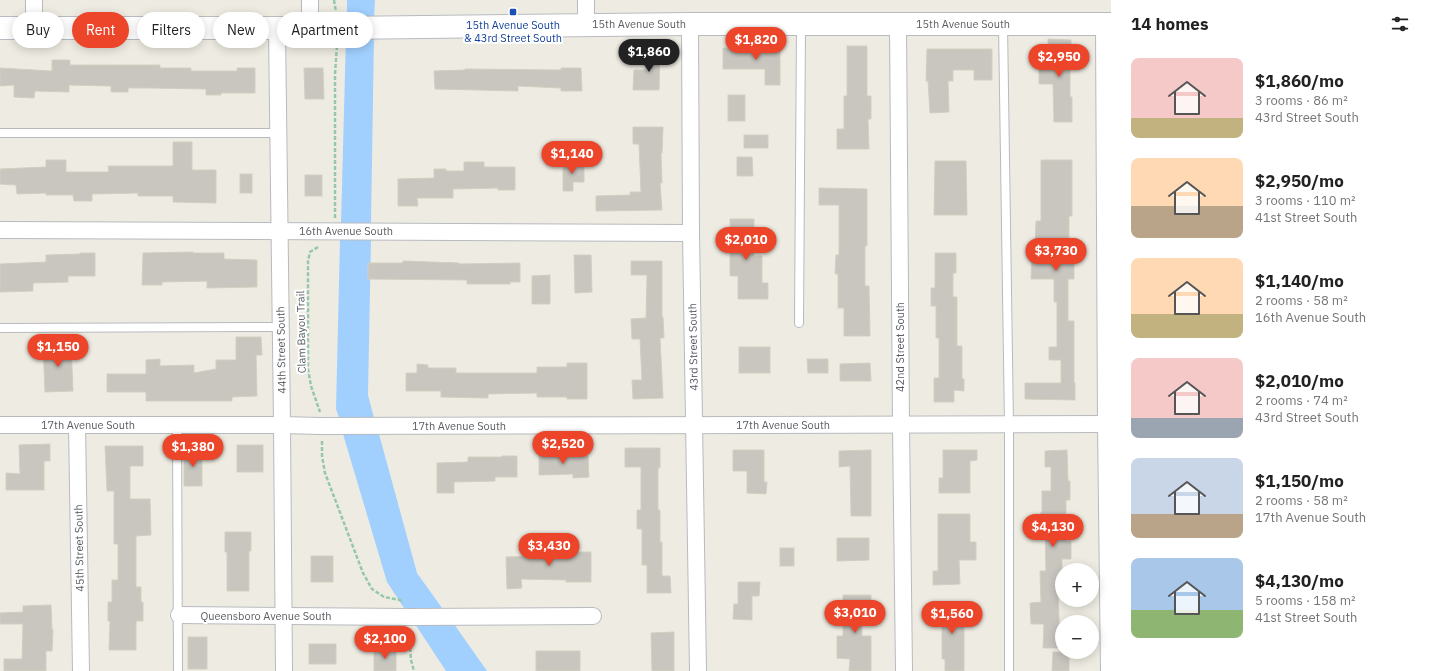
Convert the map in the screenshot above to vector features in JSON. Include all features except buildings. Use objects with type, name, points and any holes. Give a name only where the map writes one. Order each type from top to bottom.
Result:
[{"type":"street","points":[[34,0],[34,12]]},
{"type":"street","points":[[310,0],[310,12]]},
{"type":"street","points":[[586,0],[586,24]]},
{"type":"street","name":"15th Avenue South","points":[[373,27],[586,24],[1107,24]]},
{"type":"street","name":"43rd Street South","points":[[690,24],[691,233],[698,671]]},
{"type":"street","name":"42nd Street South","points":[[898,24],[900,425],[904,671]]},
{"type":"street","points":[[1107,24],[1109,671]]},
{"type":"street","name":"15th Avenue South","points":[[0,28],[12,28]]},
{"type":"street","name":"15th Avenue South","points":[[64,28],[277,28]]},
{"type":"street","name":"44th Street South","points":[[277,48],[284,671]]},
{"type":"street","name":"16th Avenue South","points":[[0,230],[691,233]]},
{"type":"street","name":"17th Avenue South","points":[[0,425],[321,426],[1108,424]]},
{"type":"street","name":"45th Street South","points":[[77,425],[81,671]]},
{"type":"street","name":"Queensboro Avenue South","points":[[179,615],[592,616]]},
{"type":"lane","points":[[799,323],[801,24]]},
{"type":"lane","points":[[1004,24],[1009,425],[1009,671]]},
{"type":"lane","points":[[0,133],[278,133]]},
{"type":"lane","points":[[0,328],[281,328]]},
{"type":"lane","points":[[176,425],[179,615],[178,671]]},
{"type":"path","name":"Clam Bayou Trail","points":[[334,0],[336,12]]},
{"type":"path","name":"Clam Bayou Trail","points":[[337,48],[335,74],[335,242],[330,246],[316,248],[310,252],[308,261],[308,369],[311,386],[321,416],[322,456],[325,474],[362,573],[372,589],[384,597],[400,600],[406,605],[409,616],[411,660],[414,671]]},
{"type":"water","points":[[347,0],[375,0],[374,19],[373,12],[347,12]]},
{"type":"water","points":[[374,35],[371,223],[341,223],[346,48],[373,48]]},
{"type":"water","points":[[340,239],[371,239],[368,395],[374,418],[339,418],[336,409]]},
{"type":"water","points":[[343,434],[379,434],[417,573],[442,608],[404,608],[387,582]]},
{"type":"water","points":[[415,624],[454,624],[487,671],[446,671]]},
{"type":"place","name":"15th Avenue South & 43rd Street South","points":[[513,12]]}]
